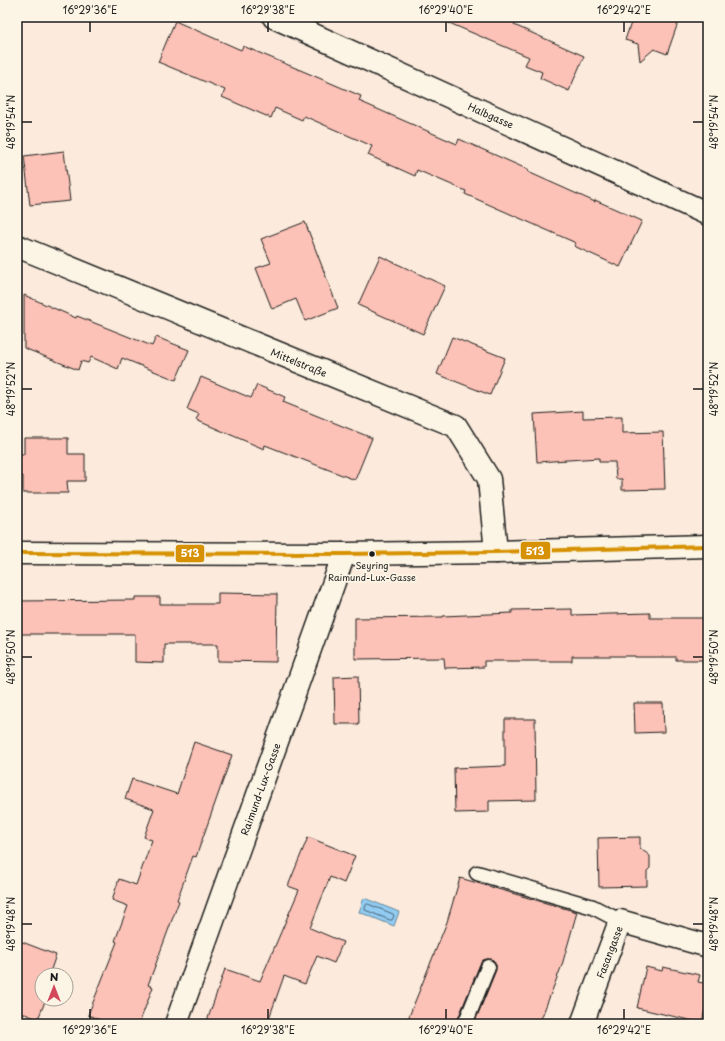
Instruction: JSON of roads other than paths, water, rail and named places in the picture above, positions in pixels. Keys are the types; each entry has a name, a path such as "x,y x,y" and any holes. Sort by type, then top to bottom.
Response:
{"street":[{"name":"Halbgasse","path":"274,17 708,214"},
{"name":"Mittelstraße","path":"17,246 456,426 489,479 496,552"},
{"path":"17,552 344,554 496,552 708,546"},
{"name":"Raimund-Lux-Gasse","path":"176,1024 344,554"},
{"name":"Fasangasse","path":"582,1024 620,921 708,946"}],"lane":[{"path":"477,874 592,907 620,921"},
{"path":"465,1024 488,967"}],"water":[{"path":"364,898 399,912 394,926 359,912"}],"place":[{"name":"Seyring Raimund-Lux-Gasse","path":"372,554"}]}
